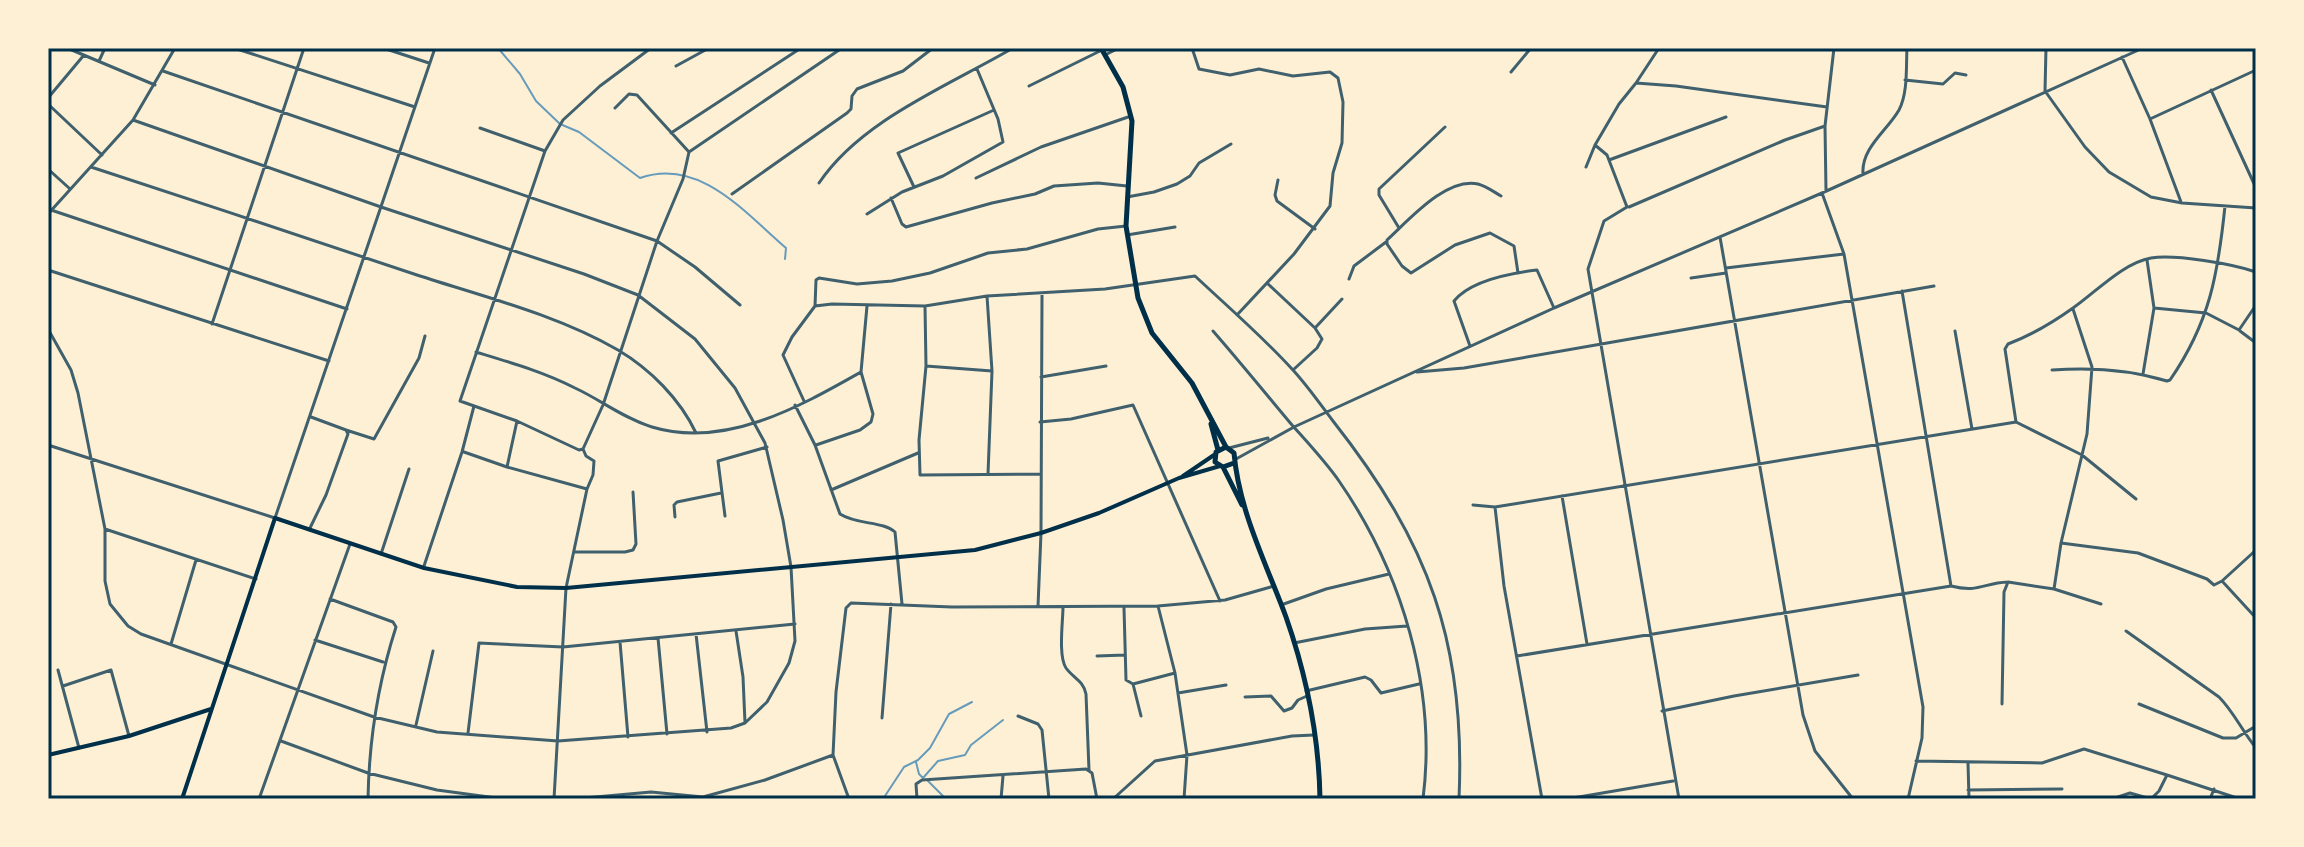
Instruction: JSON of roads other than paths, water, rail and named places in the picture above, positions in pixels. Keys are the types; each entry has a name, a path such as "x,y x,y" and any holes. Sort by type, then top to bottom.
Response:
{"main road":[{"path":"1103,51 1123,87 1131,116 1126,226 1134,284 1152,333 1192,383 1227,448 1234,453 1244,508"},
{"path":"1210,419 1221,467 1244,508 1294,643 1314,735 1320,799"},
{"path":"182,799 275,518 424,568 517,587 566,588 975,550 1041,533 1099,513 1179,478 1227,448"},
{"path":"1179,478 1234,461"},
{"path":"48,755 129,736 212,709"}],"street":[{"path":"67,48 155,85"},
{"path":"99,61 105,48"},
{"path":"175,48 133,120 50,212 347,309"},
{"path":"234,48 415,107"},
{"path":"212,324 304,48"},
{"path":"383,48 429,63"},
{"path":"48,445 275,518 435,48"},
{"path":"583,449 460,401 545,151 563,120 600,86 651,48"},
{"path":"676,66 709,48"},
{"path":"671,133 801,48"},
{"path":"554,799 566,588 587,489 593,475 594,461 586,456 583,449 622,352 638,295 683,179 689,152 842,48"},
{"path":"732,194 847,113 857,89 903,71 933,48"},
{"path":"819,183 836,159 904,108 1013,48"},
{"path":"1029,86 1103,51 1119,48"},
{"path":"1192,48 1199,69 1204,72 1230,75 1267,70 1293,76 1330,72 1338,78 1343,99 1342,143 1333,173 1330,206 1315,229 1237,315"},
{"path":"1511,72 1531,48"},
{"path":"1586,167 1619,104 1659,48"},
{"path":"1834,48 1825,126 1824,192 1844,254 1923,707 1923,730 1908,799"},
{"path":"1863,174 1862,165 1874,141 1900,108 1907,48"},
{"path":"1967,48 1973,48"},
{"path":"2046,48 2045,91 2102,166 2151,197 2182,203 2256,208"},
{"path":"1234,461 1272,437 1554,308 1824,192 2143,48"},
{"path":"84,55 48,101 102,155"},
{"path":"2122,57 2182,203"},
{"path":"867,214 891,198 943,176 1001,145 1003,137 977,69"},
{"path":"2150,119 2256,70"},
{"path":"163,71 657,241 740,305"},
{"path":"1905,80 1940,84 1955,73 1966,75"},
{"path":"1636,83 1827,107"},
{"path":"2211,90 2256,188"},
{"path":"615,108 633,93 689,152"},
{"path":"914,187 898,153 994,110"},
{"path":"976,178 1041,147 1131,116"},
{"path":"1609,160 1726,117"},
{"path":"48,329 74,381 105,529 105,581 110,604 128,626 141,634 374,717 415,727 467,734 558,741 731,728 745,723 758,713 774,693 789,663 795,641 791,567 767,447 735,388 695,339 638,295 133,120"},
{"path":"1679,799 1588,261 1599,240 1604,221 1609,216 1785,140 1825,126"},
{"path":"1399,228 1379,195 1379,189 1445,127"},
{"path":"480,128 545,151"},
{"path":"1127,198 1177,184 1190,176 1199,163 1231,144"},
{"path":"1595,145 1609,160 1627,207"},
{"path":"91,167 493,300 622,352 665,388 690,420 696,433"},
{"path":"48,169 70,189"},
{"path":"1278,180 1277,201 1315,229"},
{"path":"891,198 906,227 1035,194 1054,186 1098,183 1127,186"},
{"path":"1349,279 1354,266 1454,185 1480,185 1501,196"},
{"path":"2052,370 2092,367 2169,380 2190,351 2206,313 2219,264 2225,206"},
{"path":"804,401 783,355 786,346 815,306 816,280 819,278 857,284 892,281 930,273 988,253 1027,249 1098,229 1126,226"},
{"path":"1127,235 1175,227"},
{"path":"1386,242 1402,266 1411,273 1455,245 1490,233 1514,246 1518,273"},
{"path":"1720,237 1803,715 1815,751 1853,799"},
{"path":"1691,278 1726,270 1844,254"},
{"path":"2016,422 2005,349 2008,344 2041,330 2116,276 2147,260 2164,258 2256,272"},
{"path":"2143,374 2154,308 2147,260"},
{"path":"48,270 329,361"},
{"path":"1471,346 1455,307 1457,297 1480,285 1518,273 1539,271 1554,308"},
{"path":"815,306 925,306 987,296 1042,295 1195,276 1293,370 1385,491 1406,528 1437,600 1456,685 1461,760 1459,799"},
{"path":"1267,283 1315,328 1322,339 1321,344 1293,370"},
{"path":"1414,372 1464,368 1934,286"},
{"path":"1902,291 1951,586"},
{"path":"1038,606 1042,295"},
{"path":"987,296 992,371 988,474"},
{"path":"1315,328 1342,299"},
{"path":"815,445 860,430 871,422 873,414 861,372 867,305"},
{"path":"2239,330 2256,305"},
{"path":"925,306 926,366 918,453 920,475 1040,474"},
{"path":"2154,308 2206,313 2239,330 2256,343"},
{"path":"2054,589 2061,543 2087,434 2092,367 2073,309"},
{"path":"1213,331 1337,478 1357,509 1390,574 1407,626 1424,711 1423,799"},
{"path":"1955,331 1972,429"},
{"path":"311,417 374,439 419,358 425,336"},
{"path":"476,352 575,387 603,405 652,427 676,432 696,433 756,424 861,372"},
{"path":"926,366 992,371"},
{"path":"1041,377 1106,366"},
{"path":"795,405 815,445 840,514 850,521 892,529 902,604"},
{"path":"1040,422 1071,419 1133,405 1220,601"},
{"path":"424,568 474,406"},
{"path":"507,467 517,421"},
{"path":"1473,505 1495,507 2016,422 2082,455 2136,499"},
{"path":"309,529 348,440 346,430"},
{"path":"1227,448 1272,437"},
{"path":"725,516 718,461 767,447"},
{"path":"462,452 587,489"},
{"path":"831,490 918,453"},
{"path":"381,554 409,469"},
{"path":"574,552 633,550 636,544 633,492"},
{"path":"675,517 674,505 677,502 721,493"},
{"path":"1562,496 1587,644"},
{"path":"1495,507 1542,799"},
{"path":"105,529 256,579"},
{"path":"2061,543 2138,553 2207,579 2214,585 2256,550"},
{"path":"259,799 350,544"},
{"path":"171,644 196,559"},
{"path":"1281,605 1326,589 1390,574"},
{"path":"2222,581 2256,618"},
{"path":"1517,656 1951,586 1969,591 1994,582 2054,589 2101,604"},
{"path":"2002,704 2004,599 2008,582"},
{"path":"849,799 833,755 836,692 846,608 851,603 1158,606 1220,601 1274,586"},
{"path":"330,599 393,622 396,627 384,663 374,717 368,799"},
{"path":"882,718 891,604"},
{"path":"1063,606 1062,660 1069,672 1084,686 1089,770 1097,799"},
{"path":"1124,606 1126,680 1133,684 1175,673"},
{"path":"1158,606 1175,673 1187,755 1184,799"},
{"path":"2251,613 2256,609"},
{"path":"467,734 479,643 563,647 795,624"},
{"path":"1294,643 1365,629 1407,626"},
{"path":"736,630 743,677 745,723"},
{"path":"2126,631 2219,697 2231,709 2256,748"},
{"path":"696,634 707,732"},
{"path":"658,638 667,734"},
{"path":"315,640 384,663"},
{"path":"620,641 628,737"},
{"path":"415,727 433,651"},
{"path":"1097,656 1125,655"},
{"path":"58,670 79,748"},
{"path":"63,686 111,670 129,736"},
{"path":"1662,711 1858,675"},
{"path":"1245,697 1271,696 1284,711 1292,708 1306,693 1365,677 1381,693 1420,684"},
{"path":"1133,684 1141,716"},
{"path":"1178,693 1226,685"},
{"path":"2139,704 2223,738 2236,738 2256,726"},
{"path":"1018,716 1041,728 1049,799"},
{"path":"1113,799 1155,761 1292,736 1314,735"},
{"path":"281,741 368,773 451,792 504,799"},
{"path":"1916,761 2042,763 2084,749 2240,799"},
{"path":"573,799 651,792 703,797 765,780 833,755"},
{"path":"1968,763 1969,799"},
{"path":"917,799 917,781 1089,770"},
{"path":"2112,799 2130,793 2151,799 2167,775"},
{"path":"1001,799 1003,776"},
{"path":"1567,799 1675,780"},
{"path":"1968,790 2062,789"},
{"path":"2210,799 2214,789"},
{"path":"450,799 451,792"}],"waterway":[{"path":"498,48 520,74 536,101 560,124 579,132 640,178 662,174 682,175 720,192 786,248 785,259"},
{"path":"883,799 904,767 918,760 930,748 949,714 972,702"},
{"path":"923,778 938,761 965,755 971,745 1003,720"},
{"path":"916,762 923,778"},
{"path":"928,781 946,799"},
{"path":"985,799 994,797"}]}
